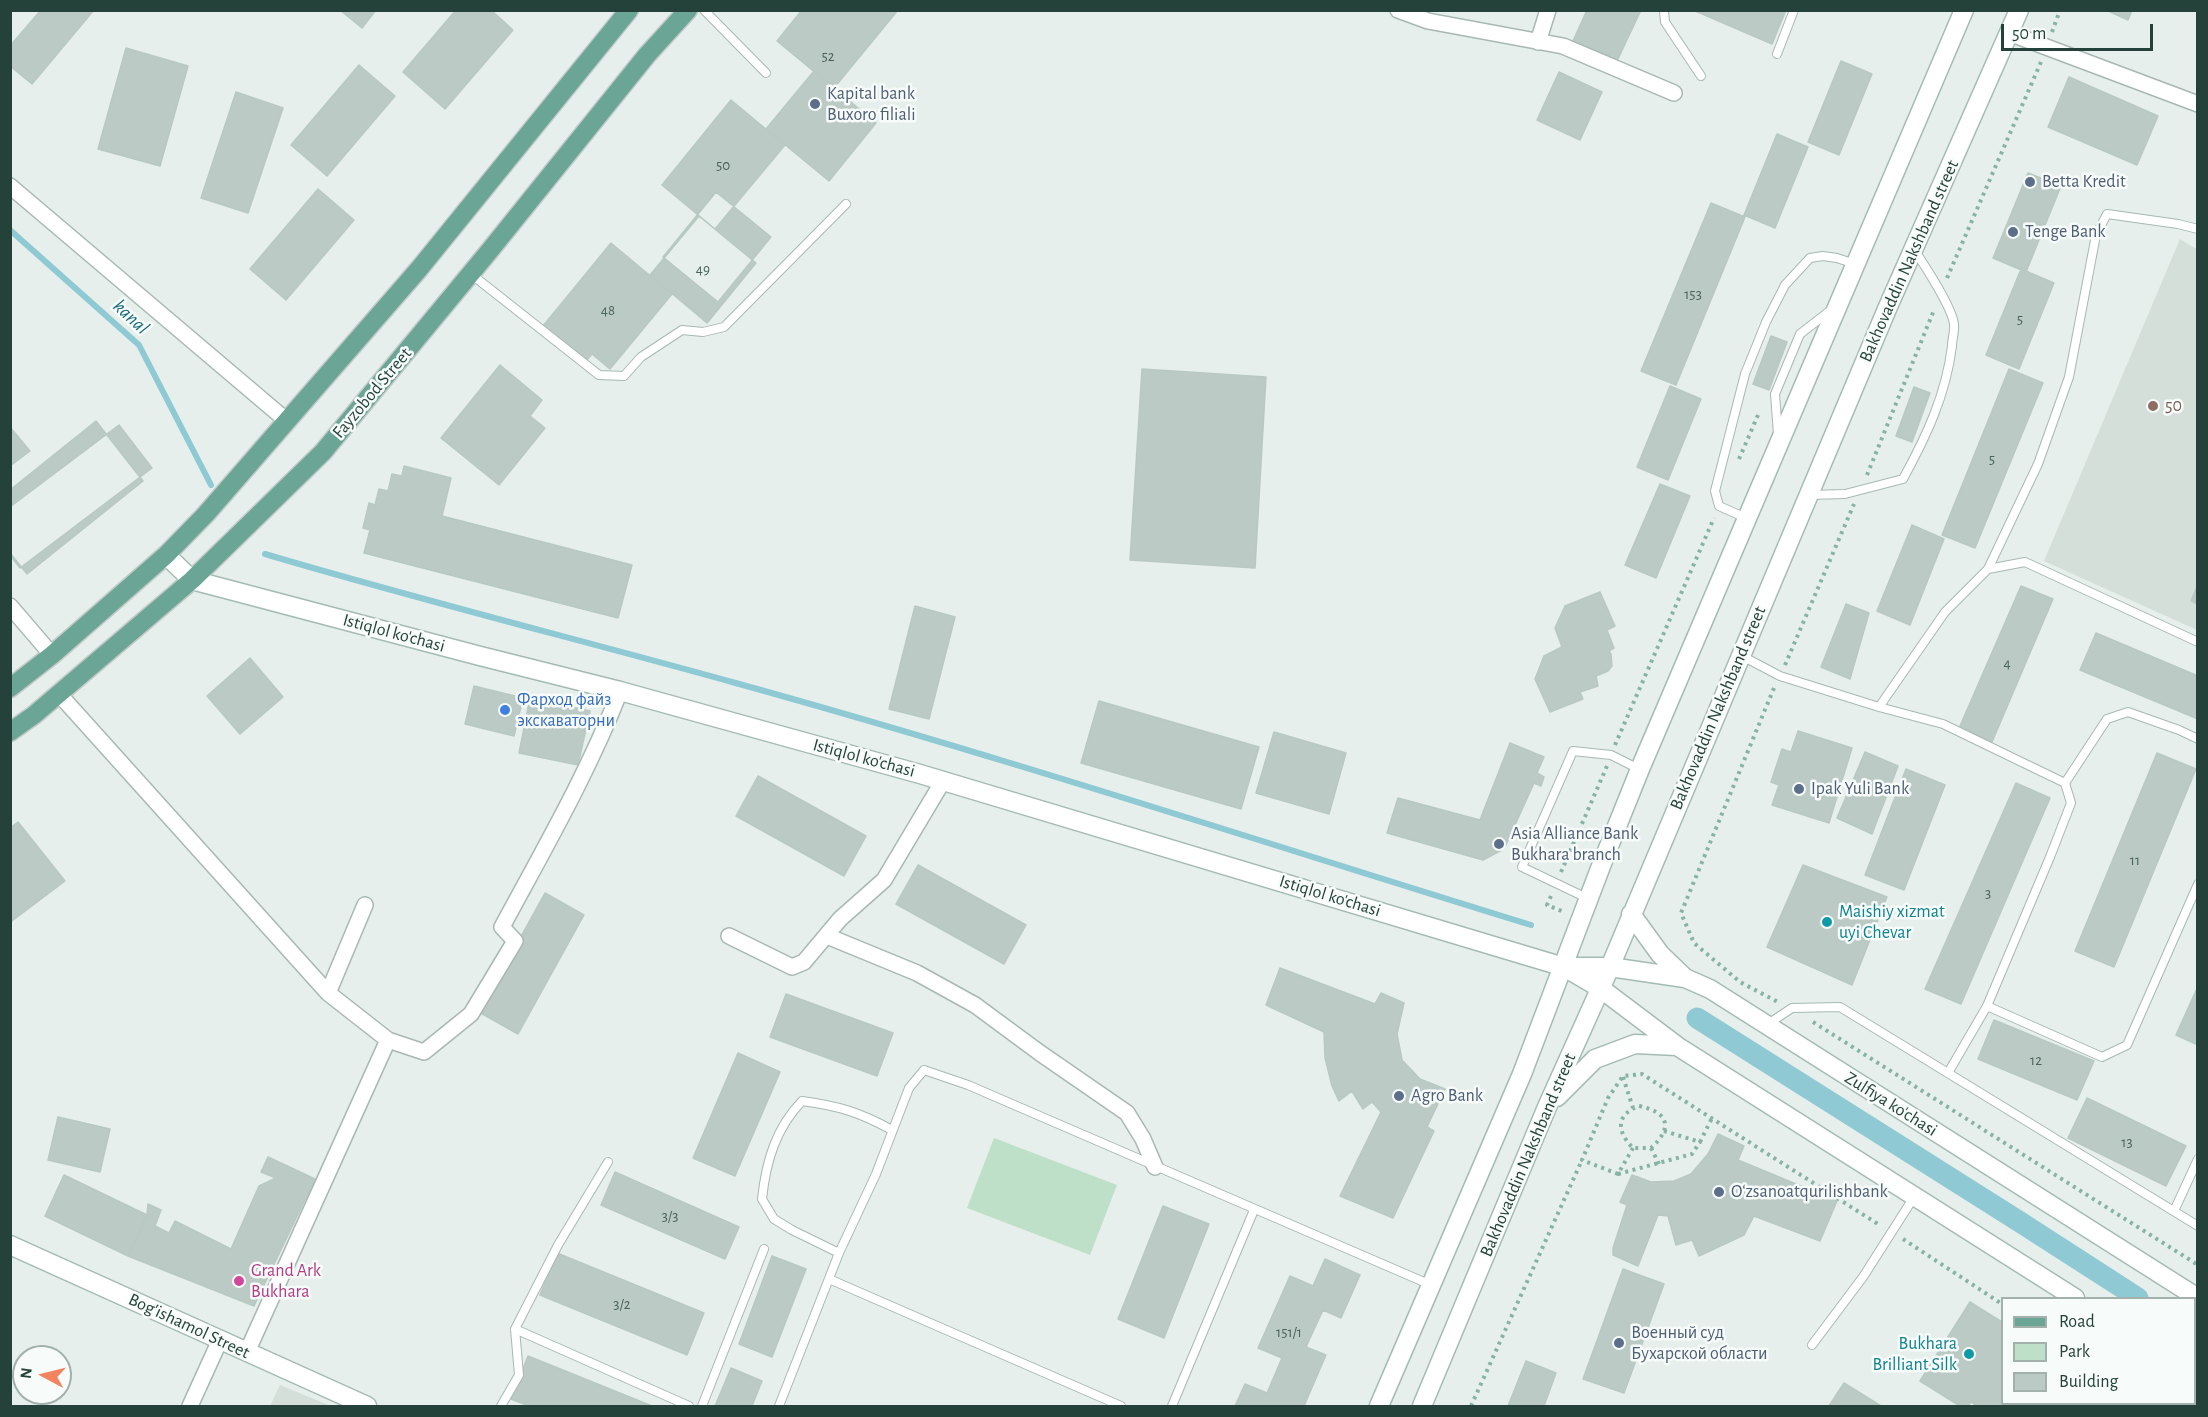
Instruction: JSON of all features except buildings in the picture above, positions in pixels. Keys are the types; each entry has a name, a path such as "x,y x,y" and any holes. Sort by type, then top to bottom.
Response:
{"main road":[{"path":"10,688 52,655 166,555 206,514 419,269 629,10"},
{"name":"Fayzobod Street","path":"10,732 59,694 192,580 322,452 471,273 647,55 688,10"},
{"name":"Bakhovaddin Nakshband street","path":"1379,1407 1522,1074 1640,769 1964,10"},
{"name":"Bakhovaddin Nakshband street","path":"1422,1407 1740,655 2019,10"},
{"name":"Istiqlol ko'chasi","path":"166,555 192,580 620,691 943,781 1564,967"},
{"path":"1631,914 1660,954 1685,978"},
{"path":"1564,967 1600,988 1677,1046 2072,1297"},
{"name":"Zulfiya ko'chasi","path":"1564,967 1610,967 1685,978 1710,989 2198,1298"},
{"path":"1547,1107 1594,1059 1635,1044 1677,1046"},
{"name":"Bog'ishamol Street","path":"10,1245 367,1407"}],"street":[{"path":"1398,10 1428,21 1563,46 1674,93"},
{"path":"1538,42 1548,10"},
{"path":"2009,33 2198,104"},
{"path":"10,186 287,421"},
{"path":"10,606 52,655"},
{"path":"59,694 328,993 388,1040 424,1052 471,1014 514,941 502,927 569,803 603,734 620,691"},
{"path":"729,936 792,968 804,962 840,920 884,880 943,781"},
{"path":"328,993 365,905"},
{"path":"827,936 917,973 975,1005 1127,1113 1143,1139 1155,1167"},
{"path":"247,1352 388,1040"},
{"path":"190,1407 219,1340"}],"lane":[{"path":"704,10 766,73"},
{"path":"1664,10 1665,22 1701,76"},
{"path":"1777,54 1794,10"},
{"path":"471,273 598,375 624,376 641,357 682,330 703,332 724,327 846,204"},
{"path":"1879,707 1945,612 1988,569 2038,464 2069,377 2096,235 2108,214 2198,229"},
{"path":"1809,495 1845,494 1903,479 1941,399 1947,376 1954,323 1934,280 1914,249"},
{"path":"1747,518 1719,506 1714,491 1745,374 1766,322 1785,285 1810,258 1823,256 1855,264"},
{"path":"1988,569 2025,562 2198,642"},
{"path":"1740,655 1780,676 1943,724 2065,783 2071,803 1987,1006 1948,1073"},
{"path":"2065,783 2107,718 2128,712 2198,739"},
{"path":"1589,899 1522,867 1573,751 1611,755 1640,769"},
{"path":"1987,1006 2102,1057 2127,1045 2198,884"},
{"path":"1767,1025 1792,1008 1840,1007 2198,1226"},
{"path":"779,1407 839,1253 876,1174 909,1088 924,1070 968,1085 1431,1286"},
{"path":"839,1253 792,1230 774,1218 762,1199 770,1153 787,1116 802,1101 837,1106 864,1114 892,1130"},
{"path":"2174,1211 2198,1159"},
{"path":"501,1407 519,1375 515,1329 558,1245 608,1162"},
{"path":"1812,1345 1863,1277 1915,1196"},
{"path":"1172,1407 1254,1210"},
{"path":"702,1407 764,1249"},
{"path":"829,1279 1121,1407"},
{"path":"515,1329 689,1407"}],"path":[{"path":"1736,466 1758,415"},
{"path":"1568,914 1547,905 1719,506"},
{"path":"1472,1407 1608,1098 1623,1077 1642,1074 2001,1303"},
{"path":"1623,1077 1633,1108"},
{"path":"1639,1106 1652,1108 1660,1113 1666,1123 1664,1131 1658,1142 1651,1148 1633,1148 1623,1139 1621,1127 1623,1117 1639,1106"},
{"path":"1582,1160 1618,1174 1692,1154 1712,1118"},
{"path":"1664,1131 1700,1142"},
{"path":"1618,1174 1633,1148"},
{"path":"1651,1148 1659,1164"}],"shaded area":[{"name":"50","path":"2180,239 2198,250 2197,630 2044,561"},
{"path":"280,1385 331,1406 270,1406"}],"green space":[{"path":"994,1138 1117,1185 1090,1255 967,1208"}],"waterway":[{"name":"kanal","path":"10,230 139,345 211,485"},
{"path":"265,554 832,710 1531,925"},
{"path":"1697,1018 2136,1297"}],"place":[{"name":"Kapital bank Buxoro filiali","path":"815,104"},
{"name":"Betta Kredit","path":"2030,182"},
{"name":"Tenge Bank","path":"2013,232"},
{"name":"50","path":"2153,406"},
{"name":"Фарход файз экскаваторни","path":"505,710"},
{"name":"Ipak Yuli Bank","path":"1799,789"},
{"name":"Asia Alliance Bank Bukhara branch","path":"1499,844"},
{"name":"Maishiy xizmat uyi Chevar","path":"1827,922"},
{"name":"Agro Bank","path":"1399,1096"},
{"name":"Oʻzsanoatqurilishbank","path":"1719,1192"},
{"name":"Grand Ark Bukhara","path":"239,1281"},
{"name":"Военный суд Бухарской области","path":"1619,1343"},
{"name":"Bukhara Brilliant Silk","path":"1969,1354"}]}
